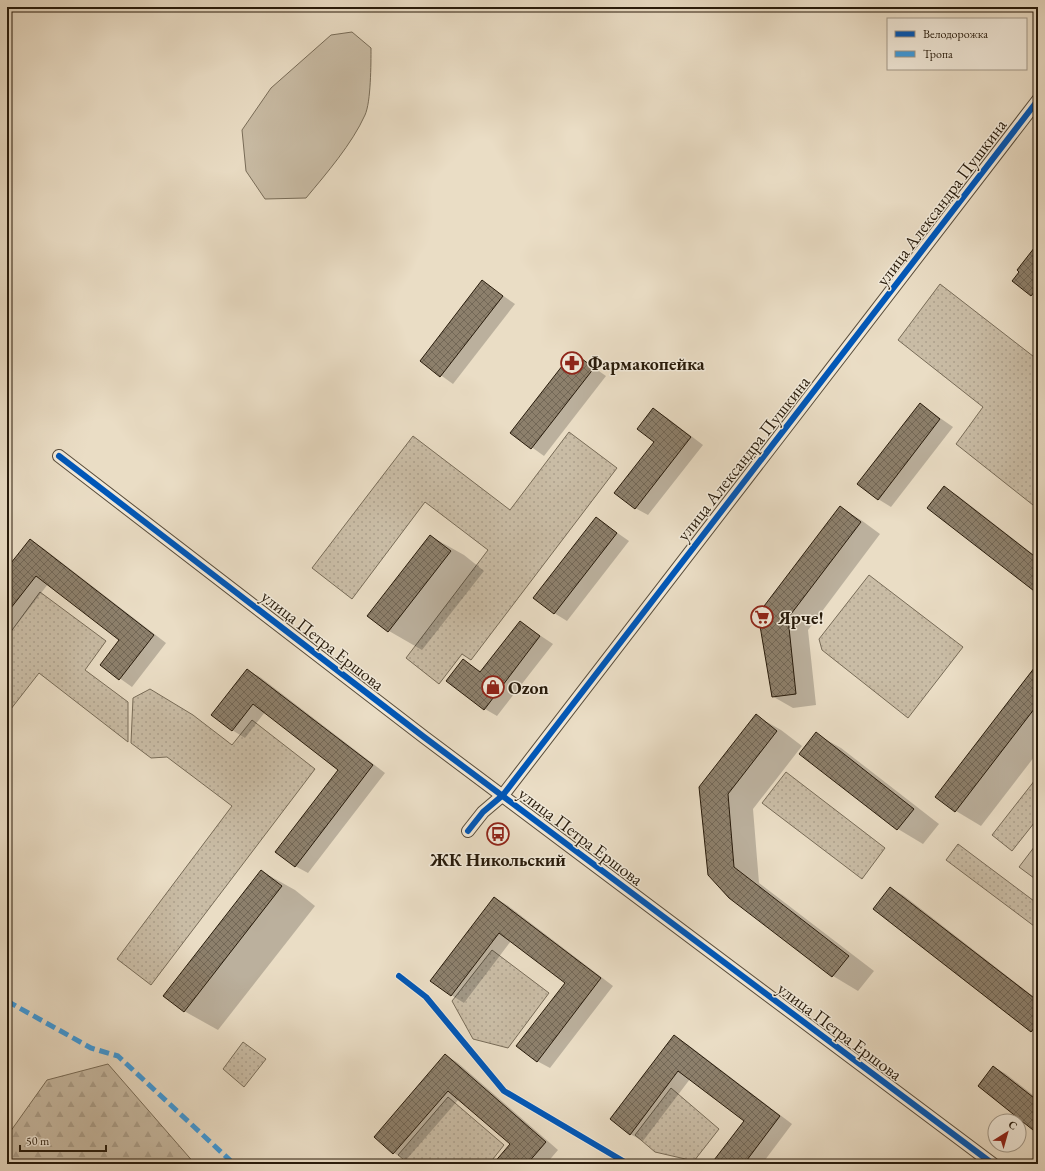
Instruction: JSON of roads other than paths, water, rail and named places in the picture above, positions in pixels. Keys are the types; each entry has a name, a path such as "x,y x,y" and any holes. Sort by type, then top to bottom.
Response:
{"street":[{"name":"улица Александра Пушкина","path":"468,831 483,812 503,795 1038,100"},
{"name":"улица Петра Ершова","path":"59,456 418,732 702,947 993,1164"}],"place":[{"name":"Фармакопейка","path":"572,363"},
{"name":"Ярче!","path":"762,617"},
{"name":"Ozon","path":"493,687"},
{"name":"ЖК Никольский","path":"498,834"}]}
